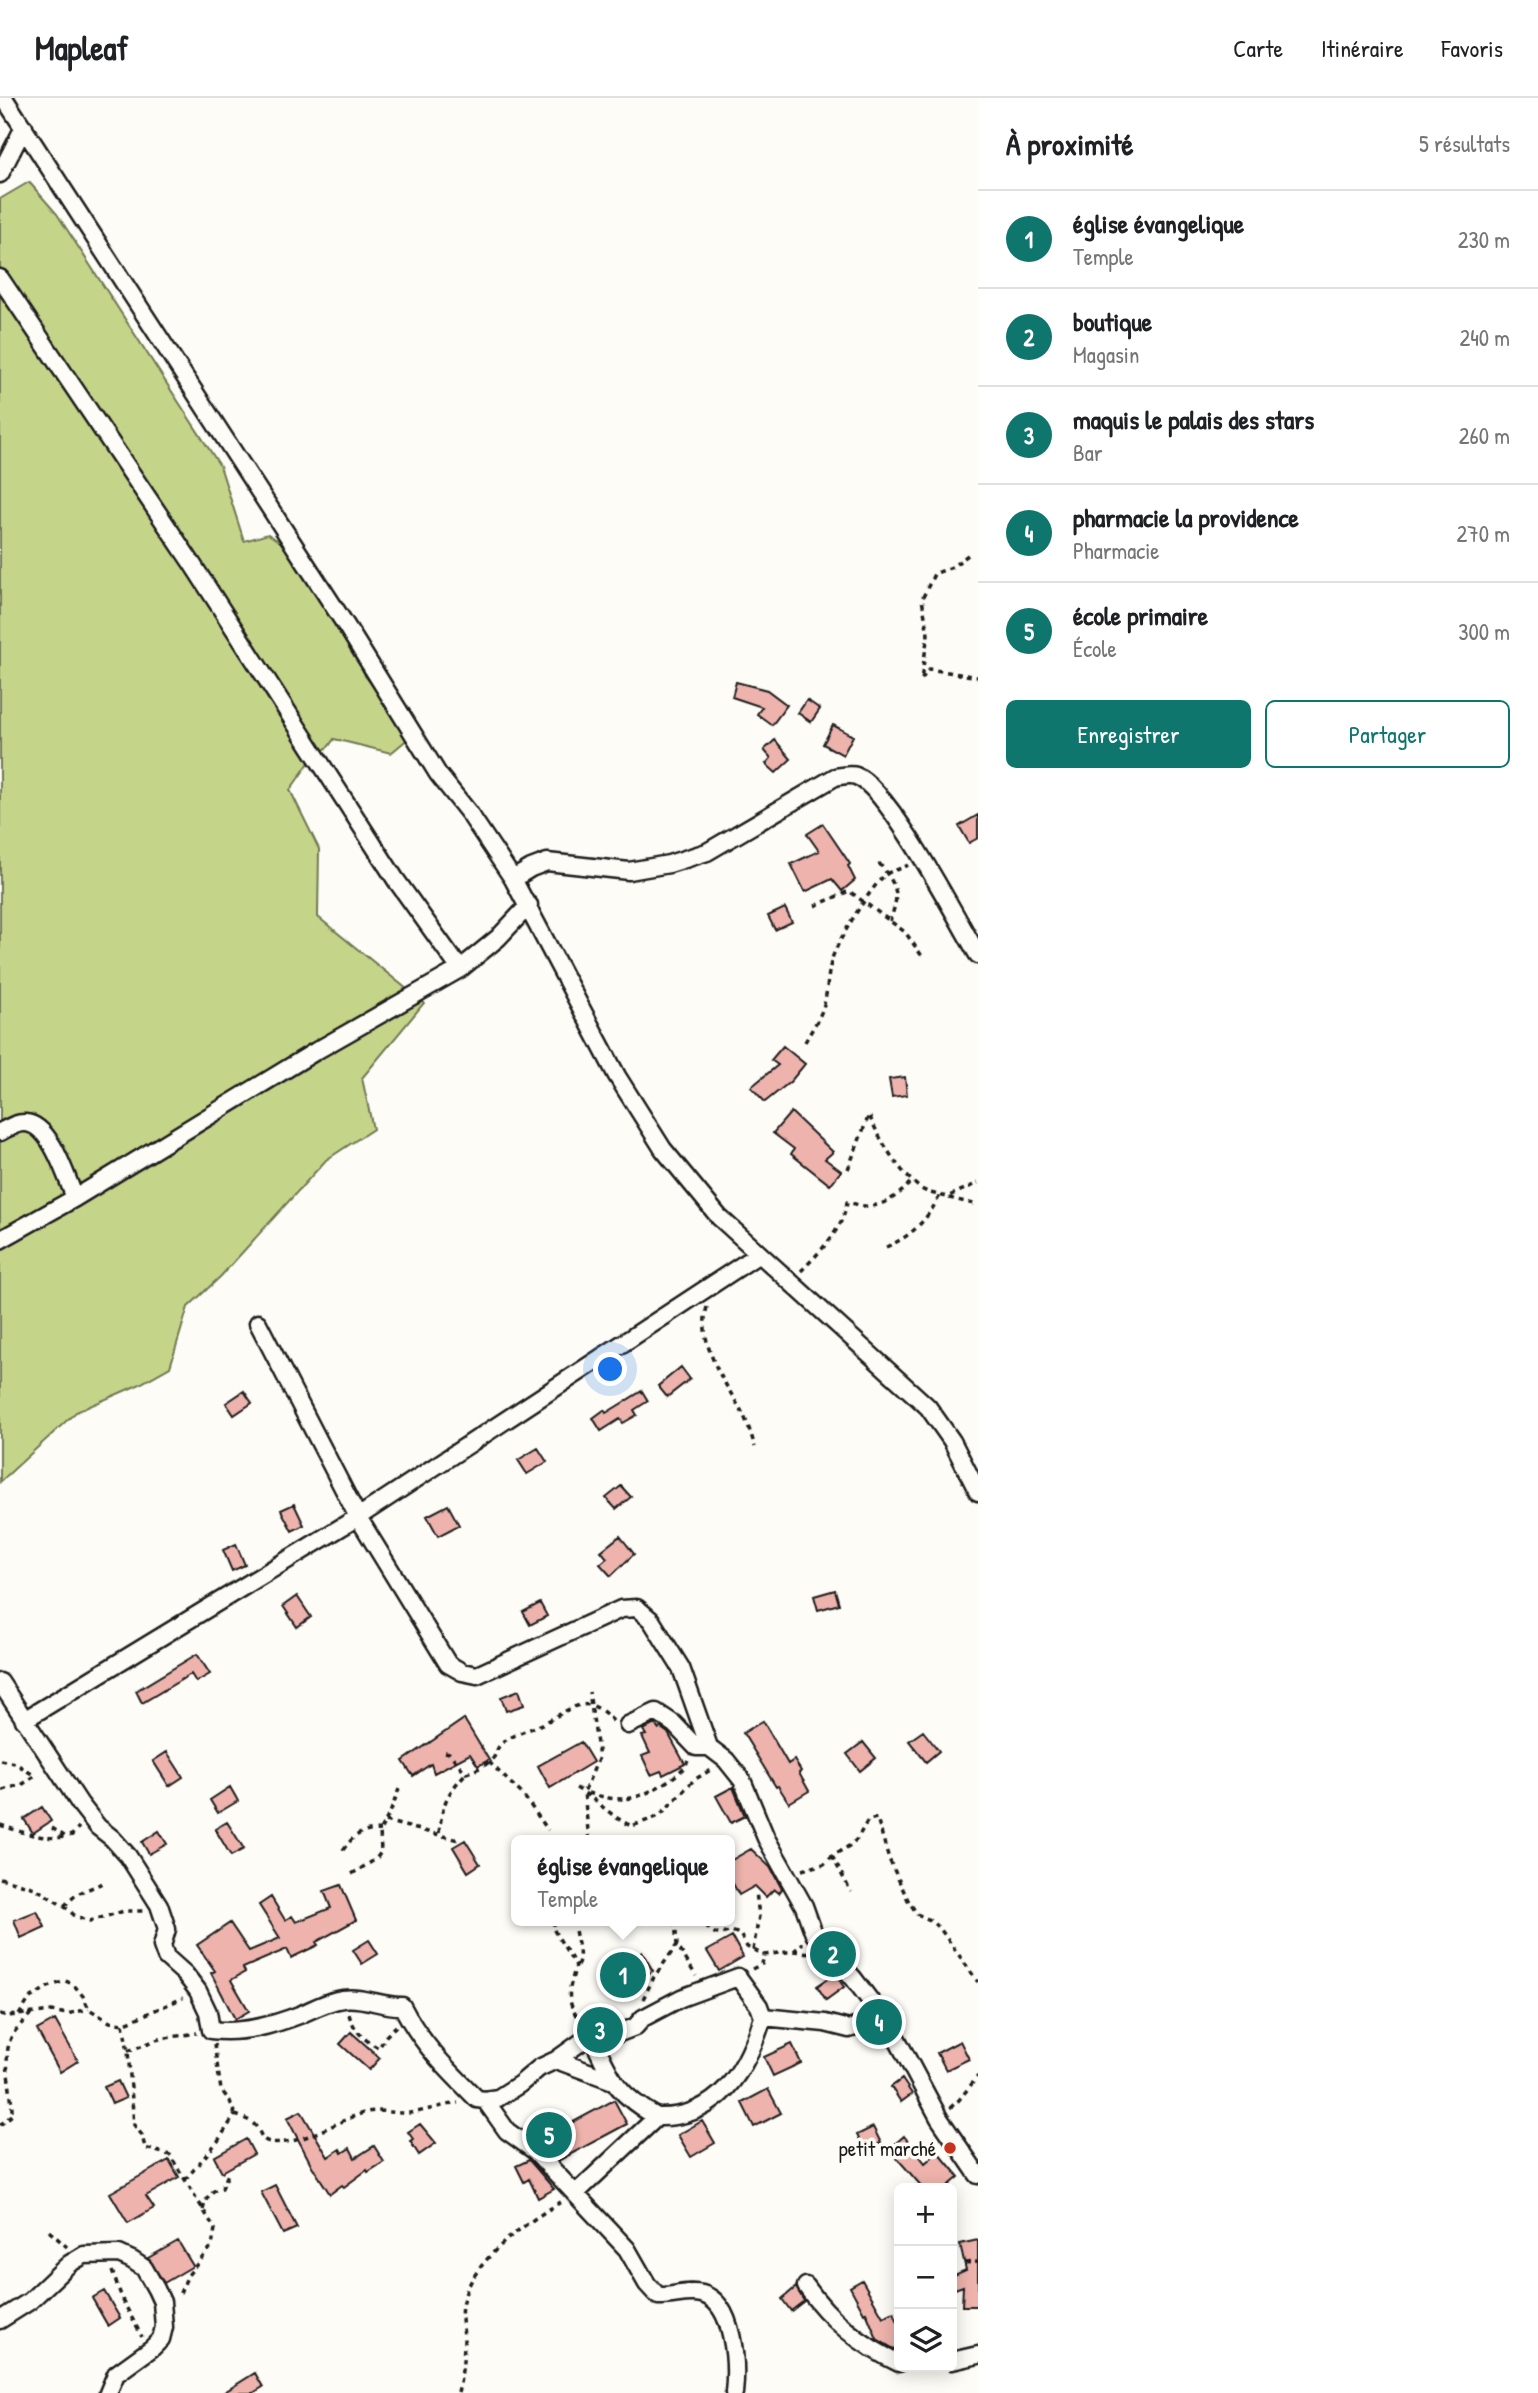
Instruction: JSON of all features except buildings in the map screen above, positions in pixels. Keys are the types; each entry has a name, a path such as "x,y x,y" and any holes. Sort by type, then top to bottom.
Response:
{"street":[{"path":"4,98 346,627 430,763 469,813 513,879 617,1076 663,1149 719,1217 928,1408 952,1441 978,1492"},
{"path":"0,174 24,127"},
{"path":"0,278 191,562 397,880 460,969"},
{"path":"513,879 531,867 547,862 629,871 669,864 707,852 835,777 855,775 873,787 920,855 978,955"},
{"path":"0,1240 75,1198 316,1051 460,969 498,938 529,905"},
{"path":"0,1132 17,1123 37,1126 47,1136 75,1198"},
{"path":"24,1720 358,1517 759,1254"},
{"path":"257,1323 358,1517 447,1664 462,1672 477,1675 621,1609 637,1608 651,1620 681,1668 703,1747"},
{"path":"0,1682 93,1821 128,1856 159,1906 167,1929 162,1946 166,1957 185,1974 198,1991 208,2012 211,2030 245,2031 262,2027 346,1998 393,2007 402,2006 433,2056 481,2100 507,2130 535,2151 576,2193 627,2249 647,2284 658,2296 672,2297 690,2292 705,2295 721,2307 733,2351 734,2393"},
{"path":"628,1725 656,1712 703,1747 726,1760 743,1780 766,1838 817,1932 899,2041 939,2118 978,2175"},
{"path":"481,2100 498,2098 538,2068 556,2060 591,2035 614,2035 635,2027 643,2018 681,1998 737,1977 759,2006 763,2017 750,2054 715,2100 674,2118 657,2117 627,2098 613,2081 591,2035"},
{"path":"763,2017 825,2023 849,2029 864,2024 878,2012"},
{"path":"556,2060 613,2081"},
{"path":"576,2193 657,2117"},
{"path":"0,2320 30,2301 69,2264 84,2255 119,2254 144,2268 156,2289 163,2310 164,2328 161,2339 116,2374 108,2393"},
{"path":"806,2286 821,2307 855,2337 894,2361"},
{"path":"957,2360 978,2355"}],"path":[{"path":"968,555 951,567 934,574 922,598 928,634 921,680 929,669 978,677"},
{"path":"806,1042 822,1010 832,958 838,943 874,885 887,873 900,870 920,855"},
{"path":"879,863 897,891 897,902 890,922"},
{"path":"816,906 849,891 905,932 922,956"},
{"path":"848,1169 869,1115 879,1138 922,1190 978,1205"},
{"path":"789,1282 819,1253 846,1212 847,1202 869,1206 885,1202 908,1186 912,1180"},
{"path":"947,1197 978,1184"},
{"path":"886,1247 901,1241 915,1229 930,1214 940,1195"},
{"path":"718,1281 704,1317 704,1331 712,1358 741,1411 755,1447"},
{"path":"588,1835 584,1792 599,1757 589,1692"},
{"path":"439,1834 440,1811 447,1796 466,1773 480,1769 489,1762 500,1745 509,1739 574,1705 590,1705 605,1710 612,1720 621,1726 628,1725"},
{"path":"584,1792 624,1800 645,1795 677,1775 703,1747"},
{"path":"445,1752 449,1753 466,1773"},
{"path":"0,1760 15,1763 35,1776 23,1784 0,1791"},
{"path":"576,1788 618,1821 632,1826 659,1816 694,1780 726,1760"},
{"path":"489,1762 523,1795 548,1830"},
{"path":"352,1874 376,1859 381,1852 380,1830 399,1789"},
{"path":"786,1872 816,1868 824,1864 858,1839 868,1820 877,1818 889,1860 908,1900 917,1914 930,1920 941,1930 978,1982"},
{"path":"0,1825 32,1837 52,1839 72,1835 80,1826 93,1821"},
{"path":"385,1821 458,1840"},
{"path":"52,1828 66,1837"},
{"path":"343,1850 362,1831 380,1830"},
{"path":"832,1856 851,1892"},
{"path":"0,1878 34,1888 75,1916 90,1921 124,1911 149,1910 159,1906"},
{"path":"64,1906 77,1894 105,1882"},
{"path":"753,1950 759,1916 756,1892"},
{"path":"552,1926 576,1966"},
{"path":"575,1926 580,1960 572,1980 570,2008 591,2035"},
{"path":"675,1926 677,1945 704,1988 700,1990"},
{"path":"707,1926 713,1934 720,1936 731,1931 740,1934 747,1947 764,1955 794,1951 817,1932"},
{"path":"643,2018 640,2006 649,1986 677,1945"},
{"path":"737,1977 762,1964 764,1955"},
{"path":"19,2015 30,1998 65,1981 74,1984 89,2008 110,2022 122,2024 198,1991"},
{"path":"346,1998 351,2024 367,2042 379,2048 402,2019 402,2006"},
{"path":"0,2014 8,2016 52,2011 67,2014 89,2008"},
{"path":"0,2125 12,2115 13,2096 6,2053 12,2035 31,2013"},
{"path":"122,2024 128,2051 134,2125 142,2135 145,2148 170,2155 215,2229 212,2246 188,2275 177,2300 163,2310"},
{"path":"128,2051 159,2039 211,2030 221,2090 230,2101 234,2115 218,2141 185,2180"},
{"path":"939,2118 959,2100 978,2076"},
{"path":"234,2115 246,2119 257,2127 260,2136 266,2141 275,2143 326,2131 340,2120 372,2111 410,2113 481,2100"},
{"path":"203,2211 206,2199 214,2190 222,2188 228,2174"},
{"path":"458,2393 464,2340 462,2307 471,2277 517,2232 576,2193"},
{"path":"49,2231 73,2252 84,2255"},
{"path":"109,2255 114,2281 122,2301 143,2339 152,2348"},
{"path":"965,2263 978,2262"}],"green space":[{"path":"29,182 57,214 220,466 244,541 268,534 294,551 351,639 365,676 393,710 410,737 391,753 334,739 311,760 290,790 319,849 318,917 424,1003 362,1078 373,1129 326,1160 221,1276 188,1307 170,1367 138,1385 76,1412 0,1482 0,199"}],"place":[{"name":"boutique","path":"833,1954"},
{"name":"église évangelique","path":"623,1975"},
{"name":"pharmacie la providence","path":"879,2022"},
{"name":"maquis le palais des stars","path":"600,2030"},
{"name":"école primaire","path":"549,2135"},
{"name":"petit marché","path":"950,2148"}]}
